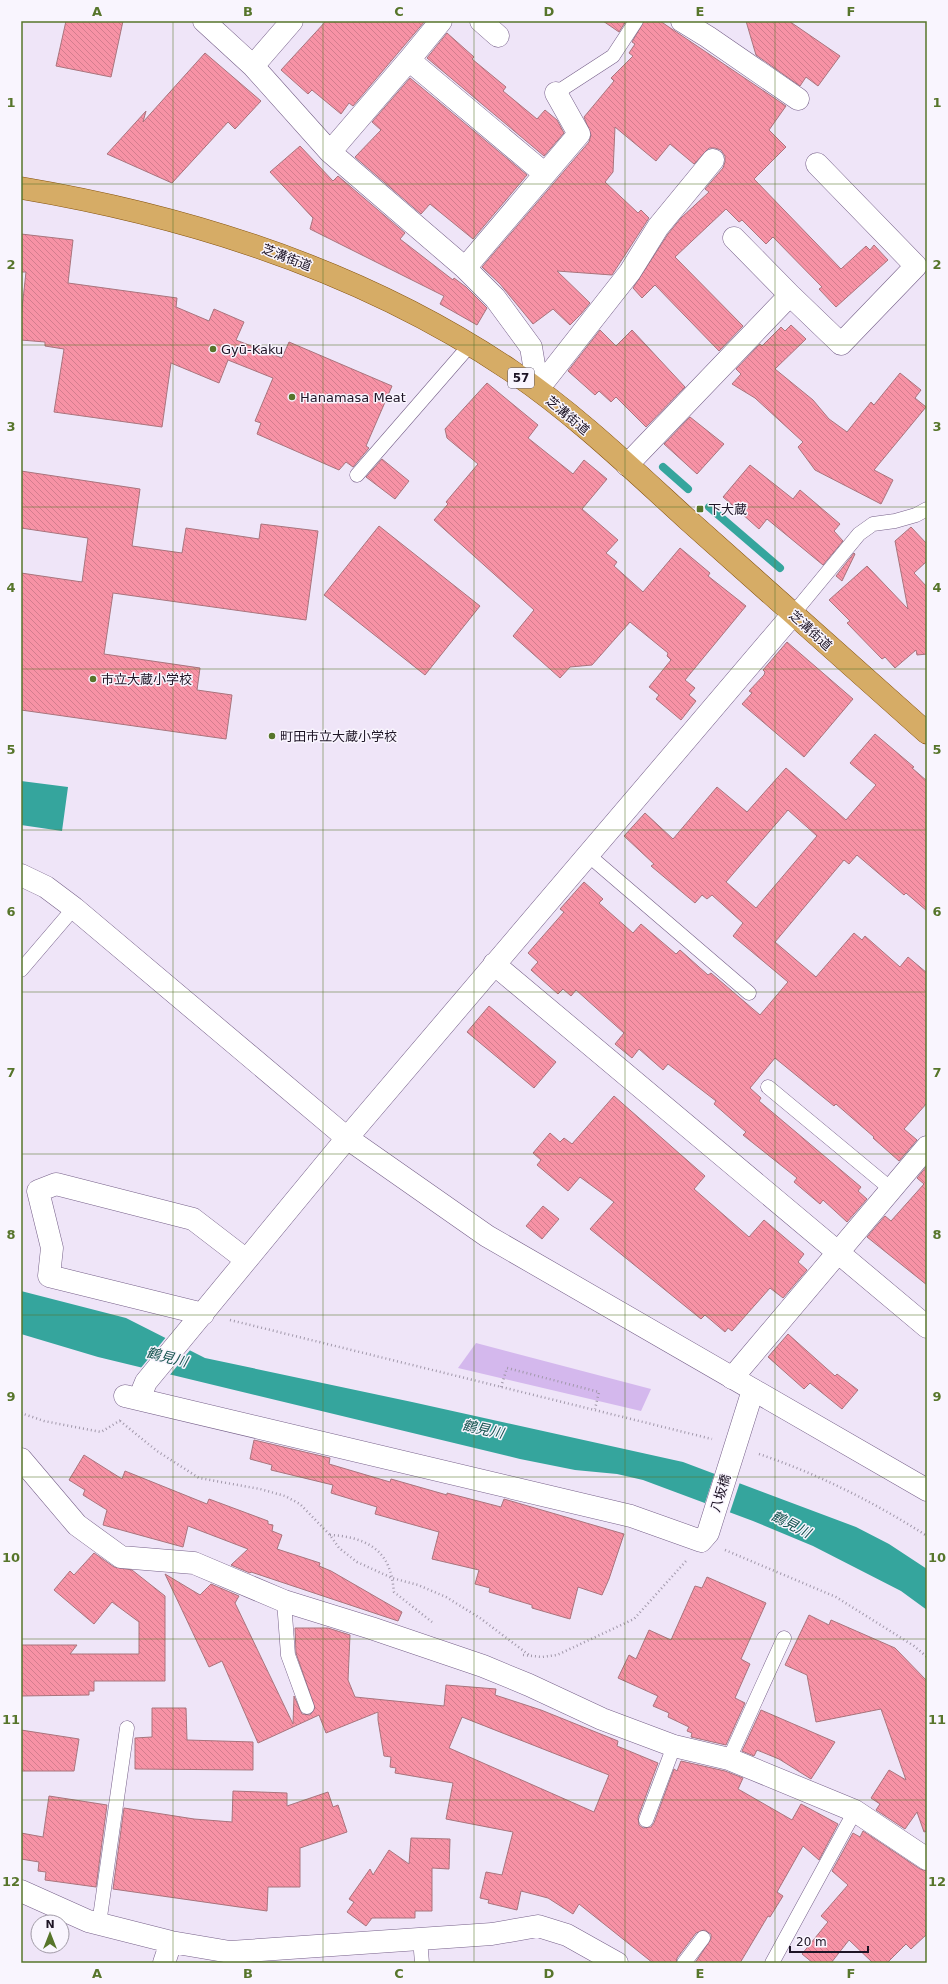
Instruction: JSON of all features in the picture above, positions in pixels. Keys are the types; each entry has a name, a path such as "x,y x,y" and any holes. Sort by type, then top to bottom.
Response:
{"main road":[{"name":"芝溝街道","path":"21,188 70,196 129,209 203,228 254,244 363,288 419,315 470,345 509,369 538,390 627,465 927,733"}],"street":[{"path":"204,21 253,66 330,152 465,268 495,298 531,347 538,390"},
{"path":"253,66 292,21"},
{"path":"330,152 441,21"},
{"path":"480,21 498,36"},
{"path":"682,21 712,29 798,99"},
{"path":"409,60 545,174"},
{"path":"465,268 580,134 556,93"},
{"path":"538,390 630,272 658,227 713,160"},
{"path":"734,238 841,344 922,272 817,164"},
{"path":"627,465 790,295"},
{"path":"705,1537 631,1516 135,1395 207,1317 245,1259 587,854 793,614"},
{"path":"21,875 46,887 74,908 347,1138 487,1236 732,1378 877,1459 927,1490"},
{"path":"494,964 839,1251 927,1327"},
{"path":"732,1378 927,1147"},
{"path":"207,1317 50,1276 52,1248 38,1192 56,1184 193,1219 245,1259"},
{"name":"八坂橋","path":"705,1537 753,1390"},
{"path":"21,1459 77,1525 121,1557 194,1563 284,1601 371,1628 483,1666 529,1685 602,1719 674,1746 729,1759 855,1811 927,1859"},
{"path":"21,1891 88,1921 171,1942 230,1952 280,1956 420,1939 492,1934 538,1926 568,1935 617,1963"},
{"path":"164,1963 171,1942"}],"lane":[{"path":"556,93 613,56 636,21"},
{"path":"358,475 470,345"},
{"path":"793,614 859,534 873,524 894,522 916,515 927,509"},
{"path":"587,854 749,993"},
{"path":"21,970 74,908"},
{"path":"768,1088 891,1189"},
{"path":"284,1601 288,1655 307,1707"},
{"path":"729,1759 784,1638"},
{"path":"99,1924 127,1728"},
{"path":"646,1820 674,1746"},
{"path":"772,1963 855,1811"},
{"path":"684,1963 703,1938"},
{"path":"420,1939 422,1963"}],"path":[{"path":"207,1317 595,1409 716,1440"},
{"path":"501,1387 507,1368 599,1392 595,1409"},
{"path":"21,1413 44,1421 101,1432 120,1421 157,1451 199,1478 260,1489 284,1496 300,1504 330,1535 339,1548 357,1562 392,1578 418,1585 446,1597 480,1618 530,1655"},
{"path":"758,1454 821,1478 867,1500 927,1536"},
{"path":"330,1535 356,1538 370,1545 382,1556 389,1566 394,1592 436,1624"},
{"path":"515,1654 557,1655 634,1619 698,1550 705,1537 836,1597 914,1646 927,1657"}],"shaded area":[{"path":"476,1343 651,1389 641,1411 458,1368"}],"water":[{"path":"21,781 68,787 62,831 21,825"},
{"name":"鶴見川","path":"21,1291 126,1318 205,1358 683,1462 856,1527 889,1544 927,1569 927,1610 901,1591 813,1546 753,1521 643,1480 617,1474 575,1470 520,1459 98,1357 21,1334"}],"pier":[{"path":"167,1336 191,1349 169,1376 140,1369"},
{"path":"715,1472 740,1482 729,1515 704,1506"}],"building":[{"path":"66,21 123,21 111,77 56,66"},
{"path":"326,21 425,21 353,106 349,103 341,114 312,90 308,94 281,70"},
{"path":"603,21 626,21 619,32"},
{"path":"644,21 660,21 786,106 769,130 786,147 754,179 841,269 866,246 870,250 874,245 888,260 836,307 819,289 822,287 773,237 766,244 742,220 739,222 726,209 675,257 743,326 719,351 655,285 642,298 633,288 668,234 681,218 709,192 705,189 723,168 725,156 721,150 709,148 694,164 670,144 656,161 615,127 613,172 605,182 638,213 641,210 649,218 612,275 557,271 590,303 581,314 570,325 553,309 533,324 500,284 482,267 589,142 591,135 584,117 614,81 611,78 633,56 629,53 635,44 632,42"},
{"path":"746,21 789,21 840,56 818,86 806,77 800,86 756,55"},
{"path":"447,33 474,57 472,59 506,87 503,91 537,119 545,110 557,120 564,133 544,156 427,58"},
{"path":"205,53 261,101 235,129 228,122 172,183 107,154 146,111 143,122"},
{"path":"410,78 527,175 473,239 430,204 421,214 355,157 381,130 372,122"},
{"path":"300,146 333,181 338,176 405,233 400,239 453,280 454,278 466,287 487,308 477,325 440,304 444,296 310,229 313,218 270,172"},
{"path":"21,234 73,240 68,283 177,298 176,307 209,321 214,309 244,322 236,340 282,358 289,342 392,386 366,446 369,448 353,467 346,462 339,470 257,434 261,423 255,421 273,378 228,360 219,383 171,363 162,427 54,412 64,349 45,346 45,342 21,340 21,318 26,272 21,272"},
{"path":"791,325 806,339 775,369 813,400 829,419 847,432 871,402 874,405 900,373 921,390 915,398 926,407 874,470 893,480 881,504 815,470 798,447 803,442 755,398 732,384 741,374 736,369 760,344 762,346 781,327 785,331"},
{"path":"600,330 616,346 632,330 685,387 646,427 616,397 611,402 599,391 595,395 568,371"},
{"path":"487,383 538,425 528,438 573,474 584,460 607,479 582,509 618,540 606,553 617,562 614,566 643,592 680,548 710,573 708,576 746,606 685,680 695,688 689,695 696,701 681,720 656,699 659,695 649,687 671,660 667,656 668,653 630,622 592,665 570,667 560,678 513,636 534,610 434,520 448,504 446,502 478,464 447,438 445,429"},
{"path":"690,417 724,444 697,474 664,444"},
{"path":"382,459 409,481 395,499 366,477"},
{"path":"750,465 793,499 800,490 840,524 834,531 843,541 823,565 767,519 759,529 723,497"},
{"path":"21,471 140,489 132,546 182,553 186,528 259,539 261,524 318,531 306,620 113,593 104,654 200,668 197,690 232,695 226,739 21,710 21,573 82,582 88,538 21,528"},
{"path":"379,526 480,606 425,675 324,595"},
{"path":"911,527 927,544 927,561 914,573 927,587 927,654 917,655 916,650 895,668 885,657 882,659 847,623 850,621 829,600 867,566 908,609 895,541"},
{"path":"854,553 855,554 842,581 836,576"},
{"path":"787,642 853,699 804,757 742,704 752,693 749,691 764,675 765,672 763,670"},
{"path":"875,734 914,767 912,768 927,781 927,911 906,893 904,895 857,855 849,864 844,860 775,942 816,977 854,933 862,940 865,936 900,967 908,957 927,973 927,1103 904,1129 917,1140 899,1161 836,1104 834,1106 775,1058 750,1088 761,1098 759,1101 861,1187 858,1191 867,1199 847,1222 823,1200 820,1204 794,1182 797,1178 743,1135 746,1132 714,1104 716,1101 668,1064 663,1070 639,1049 632,1058 615,1044 624,1033 576,990 571,996 563,989 558,994 531,970 538,962 528,953 564,912 560,909 584,882 603,899 599,903 633,933 641,924 676,954 680,950 708,975 711,973 760,1015 788,982 733,936 743,923 712,895 707,899 702,895 695,903 651,866 654,864 624,836 645,813 673,839 717,787 747,812 786,768 846,820 876,785 850,763","holes":["788,810 817,836 756,908 726,882"]},
{"path":"489,1006 556,1062 534,1088 467,1032"},
{"path":"614,1096 705,1176 694,1189 749,1237 764,1220 804,1254 798,1262 807,1270 783,1298 770,1288 732,1331 728,1328 725,1332 705,1315 701,1319 590,1229 614,1202 580,1177 568,1191 537,1165 541,1160 533,1153 550,1133 560,1142 564,1138 572,1144"},
{"path":"927,1166 927,1285 867,1237 885,1216 891,1221 924,1184 917,1178"},
{"path":"543,1206 559,1219 542,1239 526,1226"},
{"path":"788,1334 835,1376 837,1374 858,1390 842,1409 810,1383 804,1389 768,1357"},
{"path":"254,1440 330,1458 329,1464 390,1482 391,1479 447,1495 447,1493 501,1507 504,1499 624,1534 602,1595 578,1587 570,1619 532,1608 532,1605 489,1592 490,1588 475,1584 479,1570 432,1559 439,1532 375,1514 377,1507 331,1493 333,1485 271,1470 272,1465 250,1459"},
{"path":"84,1455 122,1479 125,1471 207,1504 209,1499 268,1521 268,1524 273,1525 272,1531 282,1535 277,1549 320,1563 319,1566 331,1571 402,1612 398,1621 251,1572 250,1573 231,1565 248,1549 188,1526 183,1547 103,1525 107,1510 83,1495 85,1490 69,1480"},
{"path":"94,1553 114,1567 132,1570 165,1596 165,1681 94,1681 94,1691 89,1691 89,1695 21,1696 21,1645 77,1645 70,1654 139,1654 139,1622 112,1602 94,1624 54,1590 70,1571 74,1575"},
{"path":"165,1574 200,1595 211,1584 239,1596 235,1603 293,1724 294,1696 302,1714 310,1715 315,1708 296,1653 295,1628 328,1628 350,1635 348,1680 355,1697 444,1706 446,1685 496,1689 495,1695 541,1710 618,1741 617,1746 658,1763 638,1817 639,1825 643,1828 651,1827 654,1823 674,1769 677,1771 681,1761 725,1771 743,1778 738,1789 792,1820 801,1804 838,1824 819,1860 803,1846 777,1892 783,1896 770,1917 768,1916 740,1963 695,1963 711,1939 711,1934 704,1930 696,1933 677,1958 676,1963 653,1963 579,1904 573,1914 548,1898 521,1891 517,1910 488,1903 489,1900 480,1898 486,1872 502,1875 513,1832 446,1819 453,1783 395,1773 396,1768 390,1767 391,1757 384,1756 378,1712 326,1733 319,1715 258,1743 222,1661 209,1667","holes":["462,1717 609,1775 594,1812 449,1748"]},
{"path":"707,1577 766,1603 741,1659 750,1664 735,1698 745,1703 726,1745 691,1737 692,1733 687,1731 689,1727 668,1717 669,1713 653,1706 658,1696 618,1678 629,1655 636,1659 649,1630 671,1640 695,1586 702,1588"},
{"path":"809,1615 829,1625 831,1620 895,1648 927,1681 927,1831 924,1832 917,1812 905,1829 876,1810 880,1804 871,1798 889,1770 906,1780 881,1709 816,1722 807,1675 785,1665"},
{"path":"152,1708 186,1708 187,1740 253,1742 253,1770 135,1769 135,1738 152,1737"},
{"path":"761,1710 835,1742 811,1779 779,1759 757,1750 754,1756 742,1751"},
{"path":"21,1730 79,1739 74,1771 21,1771"},
{"path":"233,1791 287,1793 287,1806 328,1792 333,1807 338,1805 347,1832 300,1848 300,1887 268,1887 267,1911 113,1889 124,1808 194,1819 232,1822"},
{"path":"49,1796 107,1805 96,1887 45,1880 46,1872 38,1871 39,1862 21,1859 21,1833 43,1837"},
{"path":"863,1831 920,1869 927,1871 927,1934 911,1949 906,1944 887,1963 873,1963 849,1940 831,1963 813,1963 802,1954 828,1922 821,1916 848,1885 832,1871 853,1833 860,1837"},
{"path":"411,1838 450,1839 449,1869 432,1868 432,1911 415,1911 415,1918 372,1918 366,1926 347,1912 354,1902 349,1899 370,1869 373,1875 389,1850 409,1864"}],"waterway":[{"path":"663,467 688,489"},
{"path":"709,507 780,568"}],"place":[{"name":"Gyū-Kaku","path":"213,349"},
{"name":"Hanamasa Meat","path":"292,397"},
{"name":"下大蔵","path":"700,509"},
{"name":"市立大蔵小学校","path":"93,679"},
{"name":"町田市立大蔵小学校","path":"272,736"}]}
